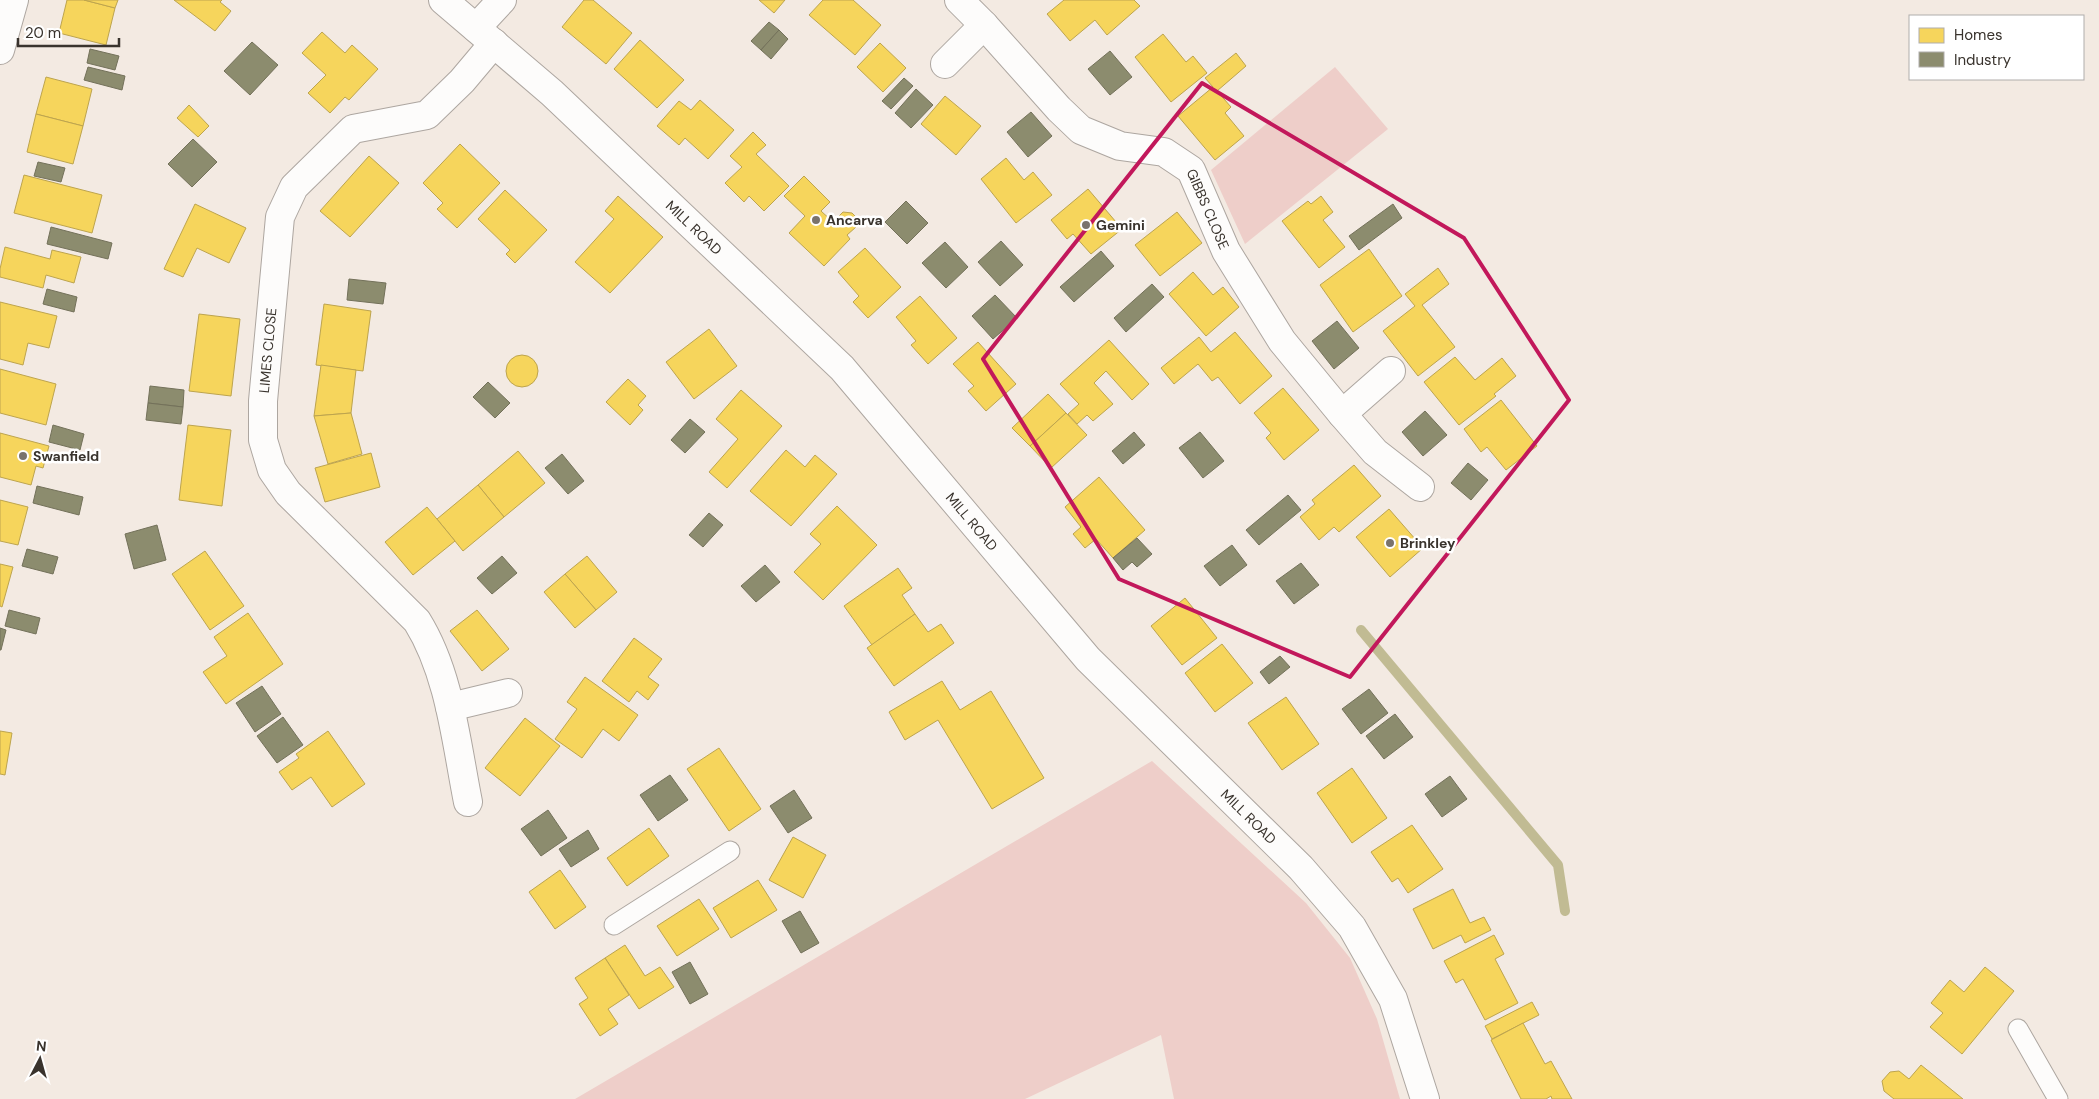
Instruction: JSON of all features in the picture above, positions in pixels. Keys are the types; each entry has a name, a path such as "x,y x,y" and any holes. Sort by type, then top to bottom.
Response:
{"street":[{"path":"0,50 14,0"},
{"name":"MILL ROAD","path":"443,0 552,93 842,368 1088,659 1301,868 1352,926 1393,999 1425,1099"},
{"path":"485,35 502,0"},
{"name":"GIBBS CLOSE","path":"959,0 984,25 1059,109 1081,130 1120,146 1164,152 1191,170 1226,250 1282,341 1375,452 1420,487"},
{"path":"945,64 984,25"},
{"name":"LIMES CLOSE","path":"468,802 450,707 431,643 417,622 288,493 272,470 263,440 262,401 280,217 294,188 353,129 427,115 462,81 485,35"},
{"path":"1342,414 1391,371"},
{"path":"450,707 508,693"}],"lane":[{"path":"614,925 730,851"},
{"path":"2018,1029 2058,1099"}],"highlighted area":[{"path":"1202,83 1464,238 1569,400 1350,677 1119,579 983,359"}],"shaded area":[{"path":"1335,67 1388,129 1245,244 1211,170"},
{"path":"1152,761 1306,903 1350,958 1377,1019 1400,1099 1174,1099 1161,1035 1025,1099 575,1099"}],"building: Homes":[{"path":"67,0 84,0 115,8 106,45 59,33"},
{"path":"84,0 118,0 115,8"},
{"path":"174,0 222,0 220,2 231,11 215,31"},
{"path":"584,0 593,0 632,33 606,64 562,27"},
{"path":"759,0 785,0 774,13"},
{"path":"823,0 853,0 881,25 855,55 809,15"},
{"path":"1064,0 1134,0 1140,6 1107,35 1095,20 1070,41 1047,14"},
{"path":"322,32 345,53 352,45 378,69 349,100 345,97 330,113 308,93 326,75 302,53"},
{"path":"1163,34 1186,62 1193,56 1207,73 1171,102 1135,57"},
{"path":"640,40 684,80 657,108 614,69"},
{"path":"880,43 906,68 883,92 857,67"},
{"path":"1236,53 1246,66 1217,91 1231,107 1225,113 1244,136 1215,160 1178,116 1213,87 1205,78"},
{"path":"46,77 92,89 83,126 36,114"},
{"path":"945,96 981,126 956,155 921,124"},
{"path":"700,100 734,130 708,159 685,138 679,145 657,126 679,101 691,110"},
{"path":"189,105 209,126 198,137 177,118"},
{"path":"36,114 83,126 73,164 27,152"},
{"path":"753,132 766,145 756,154 789,186 764,211 749,196 744,202 725,183 742,167 730,156"},
{"path":"460,144 500,183 457,228 437,209 443,203 423,183"},
{"path":"369,156 399,183 350,237 320,211"},
{"path":"1006,158 1024,180 1033,172 1052,195 1016,223 981,179"},
{"path":"24,175 102,195 92,233 14,213"},
{"name":"Ancarva","path":"804,176 830,202 821,211 833,222 843,212 852,213 858,219 856,227 847,235 850,239 824,266 789,233 805,216 784,196"},
{"name":"Gemini","path":"1088,189 1122,229 1091,254 1073,234 1067,239 1051,220"},
{"path":"505,190 547,230 515,263 506,254 510,250 478,219"},
{"path":"618,196 663,237 610,293 575,262 614,219 605,211"},
{"path":"1321,196 1333,212 1323,220 1345,247 1319,268 1282,221 1308,201 1311,204"},
{"path":"195,204 246,228 229,263 197,248 183,277 164,269"},
{"path":"1177,212 1202,243 1160,276 1135,245"},
{"path":"5,247 50,259 52,250 81,257 74,283 46,275 43,288 0,277"},
{"path":"865,248 901,287 868,318 853,302 859,296 838,272"},
{"path":"1369,249 1402,296 1353,332 1320,285"},
{"path":"1438,268 1449,284 1422,305 1455,347 1418,376 1383,331 1415,306 1405,294"},
{"path":"1193,272 1213,295 1223,287 1239,307 1206,336 1169,294"},
{"path":"920,296 957,338 928,364 911,345 916,341 896,317"},
{"path":"0,302 57,316 49,348 28,343 23,365 0,359"},
{"path":"324,304 371,311 363,371 316,365"},
{"path":"199,314 240,319 231,396 189,391"},
{"path":"709,329 737,366 694,399 666,362"},
{"path":"1235,332 1272,376 1240,404 1218,377 1212,381 1198,364 1174,384 1161,368 1199,337 1211,352"},
{"path":"1109,340 1149,384 1132,400 1106,371 1094,383 1113,404 1093,421 1087,415 1077,424 1068,414 1079,404 1060,384"},
{"path":"978,342 1016,384 986,411 968,391 974,386 953,364"},
{"path":"522,355 533,360 538,371 533,382 522,387 511,382 506,371 511,360"},
{"path":"1455,357 1475,380 1502,358 1516,376 1494,394 1496,396 1459,425 1424,382"},
{"path":"321,365 356,370 351,413 314,416"},
{"path":"0,369 56,384 46,425 0,413"},
{"path":"628,379 646,396 638,405 643,410 630,425 606,402"},
{"path":"1283,388 1319,430 1284,460 1266,438 1271,433 1254,413"},
{"path":"741,390 782,426 727,488 709,472 738,439 716,419"},
{"path":"1048,394 1066,413 1030,446 1012,428"},
{"path":"1501,400 1537,446 1506,470 1487,447 1481,452 1464,429"},
{"path":"351,413 362,454 328,464 314,416"},
{"path":"1066,413 1087,435 1051,468 1030,446"},
{"path":"188,425 231,430 222,506 179,500"},
{"name":"Swanfield","path":"0,433 49,446 43,468 36,466 31,485 0,477"},
{"path":"786,450 805,467 815,455 837,474 791,526 750,491"},
{"path":"518,451 545,483 504,517 478,485"},
{"path":"371,453 380,487 325,502 315,468"},
{"path":"1354,465 1381,496 1339,532 1334,527 1319,540 1300,517 1315,504 1312,500"},
{"path":"1099,477 1145,530 1113,558 1096,539 1085,548 1073,534 1081,527 1065,507"},
{"path":"478,485 504,517 463,551 437,519"},
{"path":"0,500 28,507 18,545 0,541"},
{"path":"837,506 877,545 823,600 794,572 821,544 810,534"},
{"path":"427,507 455,541 413,575 385,542"},
{"name":"Brinkley","path":"1389,509 1423,548 1390,577 1356,537"},
{"path":"205,551 244,606 210,630 172,574"},
{"path":"587,556 617,592 596,610 565,574"},
{"path":"0,564 13,567 2,607 0,606"},
{"path":"898,568 912,588 902,595 915,614 872,645 844,606"},
{"path":"565,574 596,610 575,628 544,592"},
{"path":"1185,598 1217,638 1182,665 1151,626"},
{"path":"477,610 509,649 482,671 450,631"},
{"path":"248,613 283,664 226,704 203,672 227,656 214,637"},
{"path":"915,614 928,632 941,624 954,643 894,686 867,648"},
{"path":"634,638 662,659 648,677 659,685 648,700 637,691 629,702 602,681"},
{"path":"1222,644 1253,683 1215,712 1185,673"},
{"path":"585,677 638,715 619,741 603,729 582,758 555,739 577,709 567,702"},
{"path":"942,681 960,710 991,691 1044,778 992,809 938,720 905,740 889,712"},
{"path":"1286,697 1319,744 1282,770 1248,723"},
{"path":"525,718 560,746 520,796 485,768"},
{"path":"0,731 12,733 5,775 0,774"},
{"path":"328,731 365,784 332,807 311,777 292,790 279,772 299,758 296,754"},
{"path":"719,748 761,809 729,831 687,769"},
{"path":"1352,768 1387,818 1352,843 1317,793"},
{"path":"1412,825 1443,869 1408,893 1398,878 1392,882 1371,852"},
{"path":"649,828 669,856 627,886 607,858"},
{"path":"793,837 826,855 803,898 769,880"},
{"path":"560,870 586,907 555,929 529,892"},
{"path":"758,880 777,910 731,938 713,908"},
{"path":"1453,889 1470,923 1484,917 1491,930 1465,943 1461,935 1433,949 1413,909"},
{"path":"699,899 719,929 677,956 657,926"},
{"path":"1494,935 1504,954 1495,959 1518,1003 1485,1020 1463,979 1456,983 1444,961"},
{"path":"625,945 645,976 660,967 674,987 639,1009 605,958"},
{"path":"605,958 629,995 608,1009 618,1024 600,1036 579,1004 588,998 575,978"},
{"path":"1985,967 2014,991 1962,1054 1930,1027 1943,1013 1931,1003 1950,980 1964,992"},
{"path":"1532,1002 1539,1015 1492,1039 1485,1026"},
{"path":"1523,1023 1545,1064 1551,1061 1572,1099 1552,1099 1551,1096 1546,1099 1521,1099 1491,1040"},
{"path":"1921,1065 1963,1099 1894,1099 1884,1091 1882,1081 1890,1072 1899,1071 1909,1079"}],"building: Industry":[{"path":"769,22 779,30 761,50 751,41"},
{"path":"779,30 788,39 771,59 761,50"},
{"path":"252,42 278,65 250,95 224,71"},
{"path":"90,49 119,56 115,70 87,63"},
{"path":"1110,51 1132,77 1110,95 1088,69"},
{"path":"88,67 125,76 122,90 84,80"},
{"path":"904,78 913,86 891,109 882,101"},
{"path":"916,89 933,105 911,128 895,113"},
{"path":"1031,112 1052,136 1028,157 1007,132"},
{"path":"193,139 217,162 192,187 168,164"},
{"path":"38,162 65,168 61,182 34,176"},
{"path":"906,201 928,223 907,244 885,222"},
{"path":"1393,204 1402,218 1359,250 1349,236"},
{"path":"51,227 112,243 108,259 47,244"},
{"path":"1001,241 1023,265 1000,286 978,262"},
{"path":"945,242 968,267 946,288 922,263"},
{"path":"1101,251 1114,266 1074,302 1060,287"},
{"path":"349,279 386,283 383,304 347,300"},
{"path":"1152,284 1164,297 1126,332 1114,318"},
{"path":"47,289 77,297 74,312 43,304"},
{"path":"995,295 1017,318 993,339 972,316"},
{"path":"1337,321 1359,348 1334,369 1312,341"},
{"path":"488,382 510,403 495,418 473,397"},
{"path":"150,386 184,390 183,407 148,403"},
{"path":"148,403 183,407 181,424 146,420"},
{"path":"1425,411 1447,435 1423,456 1402,432"},
{"path":"690,419 705,432 685,453 671,440"},
{"path":"53,425 84,434 80,450 49,442"},
{"path":"1134,432 1145,445 1123,464 1112,451"},
{"path":"1200,432 1224,461 1203,478 1179,448"},
{"path":"562,454 584,481 568,494 545,468"},
{"path":"1468,463 1488,480 1471,500 1451,483"},
{"path":"37,486 83,497 79,515 33,503"},
{"path":"1288,495 1301,510 1259,545 1246,530"},
{"path":"709,513 723,525 703,547 689,535"},
{"path":"157,525 166,560 134,569 125,534"},
{"path":"1137,538 1152,554 1137,567 1132,562 1123,570 1113,558"},
{"path":"1232,545 1247,565 1220,586 1204,566"},
{"path":"27,549 58,557 53,574 22,566"},
{"path":"502,556 517,573 492,594 477,578"},
{"path":"1301,563 1319,585 1294,604 1276,581"},
{"path":"765,565 780,582 756,602 741,586"},
{"path":"9,610 40,618 36,634 5,626"},
{"path":"0,628 6,630 1,650 0,650"},
{"path":"1280,656 1290,667 1269,684 1260,672"},
{"path":"262,686 281,714 255,732 236,703"},
{"path":"1369,689 1388,713 1361,734 1342,709"},
{"path":"1395,714 1413,737 1384,759 1366,736"},
{"path":"283,717 303,745 277,763 257,736"},
{"path":"670,775 688,800 658,821 640,795"},
{"path":"1450,776 1467,799 1442,817 1425,794"},
{"path":"794,790 812,818 788,833 770,806"},
{"path":"548,810 567,838 541,856 521,829"},
{"path":"588,830 599,849 571,867 559,849"},
{"path":"800,911 819,943 801,953 782,921"},
{"path":"690,962 708,994 690,1004 672,972"}],"waterway":[{"path":"1361,630 1558,865 1565,911"}],"place":[{"name":"Ancarva","path":"816,220"},
{"name":"Gemini","path":"1086,225"},
{"name":"Swanfield","path":"23,456"},
{"name":"Brinkley","path":"1390,543"}]}
